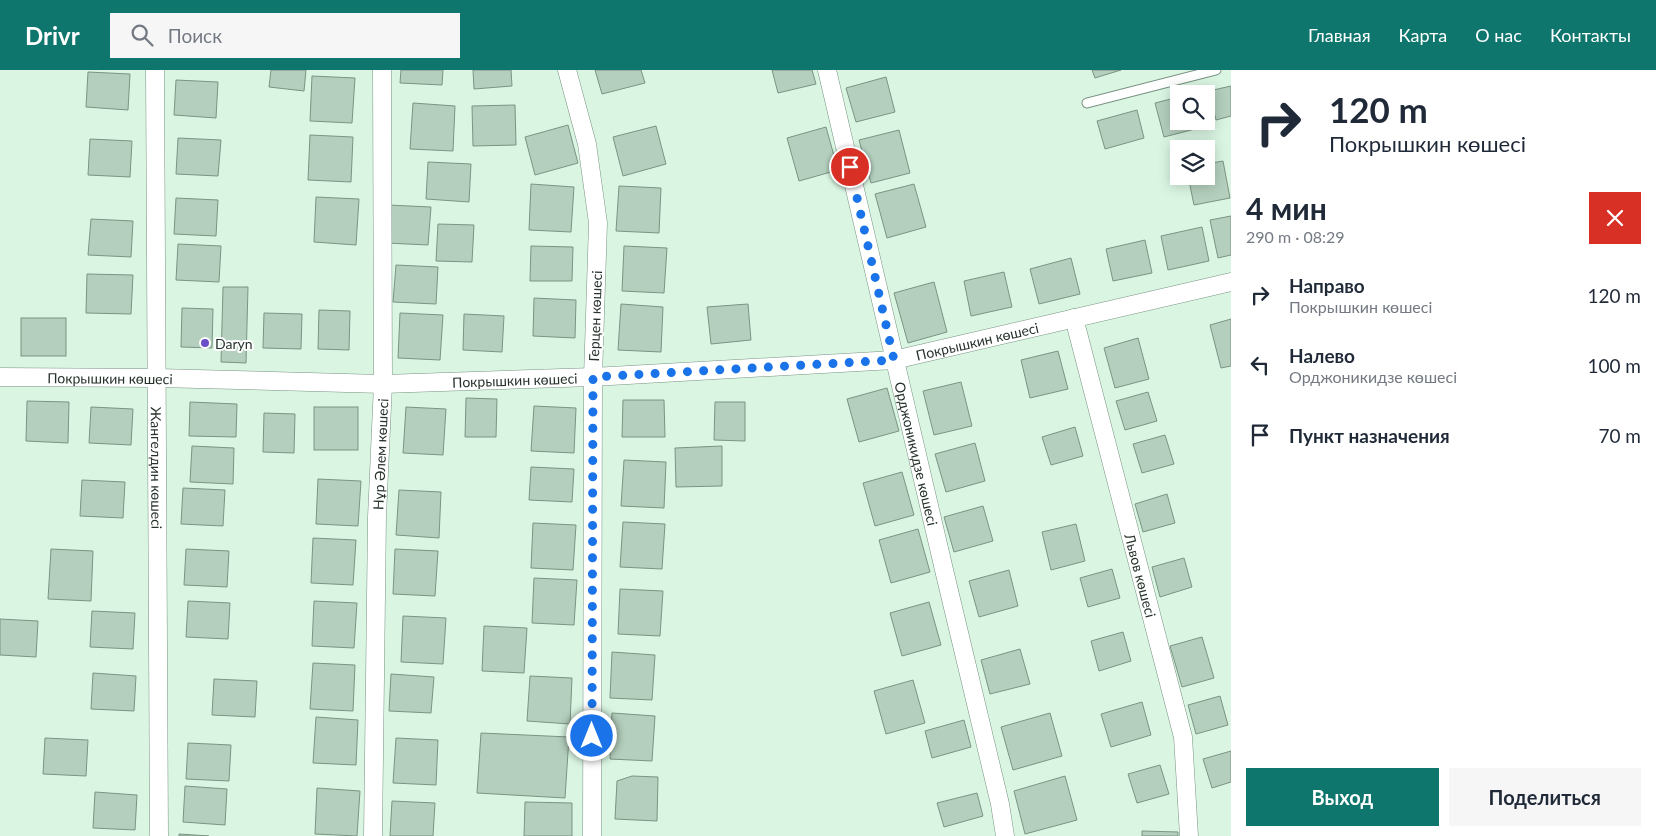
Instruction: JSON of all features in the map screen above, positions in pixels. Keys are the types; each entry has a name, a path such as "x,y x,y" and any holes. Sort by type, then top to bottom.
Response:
{"street":[{"name":"Жангелдин көшесі","path":"155,70 159,836"},
{"name":"Нұр Әлем көшесі","path":"372,836 376,526 383,384 382,70"},
{"name":"Герцен көшесі","path":"568,70 587,144 598,223 593,377 592,836"},
{"name":"Орджоникидзе көшесі","path":"827,70 1000,804 1005,836"},
{"name":"Покрышкин көшесі","path":"0,377 158,378 383,384 593,377 894,360 1231,282"},
{"name":"Львов көшесі","path":"1074,318 1183,737 1189,836"}],"lane":[{"path":"1088,103 1216,70"}],"building":[{"path":"271,70 306,70 304,91 269,87"},
{"path":"401,70 443,70 442,85 400,83"},
{"path":"473,70 511,70 512,86 474,89"},
{"path":"595,70 641,70 645,83 602,94"},
{"path":"772,70 812,70 816,84 778,93"},
{"path":"1092,70 1121,70 1095,78"},
{"path":"88,72 130,74 128,110 86,107"},
{"path":"312,76 355,78 352,123 310,121"},
{"path":"886,77 895,112 856,122 846,88"},
{"path":"176,80 218,82 216,118 174,115"},
{"path":"1231,86 1231,116 1216,120 1215,90"},
{"path":"1170,99 1170,130 1191,130 1164,137 1155,103"},
{"path":"413,103 455,106 453,151 410,149"},
{"path":"515,105 516,145 473,146 472,106"},
{"path":"1137,110 1144,138 1105,149 1097,121"},
{"path":"568,125 578,163 535,175 525,137"},
{"path":"656,126 666,164 623,176 613,137"},
{"path":"826,127 838,170 799,181 787,138"},
{"path":"899,130 910,173 871,183 859,140"},
{"path":"310,135 353,137 351,182 308,180"},
{"path":"178,138 221,140 218,176 176,174"},
{"path":"90,139 132,141 130,177 88,175"},
{"path":"1223,161 1230,198 1194,205 1190,185 1215,185 1215,162"},
{"path":"428,162 471,164 469,202 426,199"},
{"path":"531,184 574,187 571,232 529,230"},
{"path":"914,184 926,227 887,238 875,194"},
{"path":"619,186 661,188 659,233 616,231"},
{"path":"316,197 359,199 356,245 314,242"},
{"path":"176,198 218,200 216,236 174,234"},
{"path":"388,205 431,207 428,245 386,243"},
{"path":"1231,216 1231,255 1218,258 1210,220"},
{"path":"91,219 133,221 131,257 88,255"},
{"path":"438,224 474,225 472,262 436,261"},
{"path":"1202,227 1209,261 1168,270 1161,236"},
{"path":"1145,240 1152,273 1113,281 1106,249"},
{"path":"178,244 221,246 219,282 176,280"},
{"path":"531,246 573,247 572,281 530,281"},
{"path":"624,246 667,248 664,293 622,291"},
{"path":"1071,258 1080,294 1039,304 1030,269"},
{"path":"396,265 438,267 436,304 393,302"},
{"path":"1004,272 1012,307 971,316 964,281"},
{"path":"87,274 133,275 131,314 86,313"},
{"path":"934,282 947,332 908,343 894,293"},
{"path":"223,287 248,287 246,363 221,362"},
{"path":"534,298 576,300 575,338 533,336"},
{"path":"621,304 663,307 661,352 618,350"},
{"path":"748,304 751,340 711,344 707,307"},
{"path":"182,308 213,309 212,348 181,347"},
{"path":"319,310 350,311 349,350 318,349"},
{"path":"264,313 302,314 301,349 263,348"},
{"path":"400,313 443,315 440,360 398,358"},
{"path":"464,314 504,316 502,352 463,350"},
{"path":"21,318 66,318 66,356 21,356"},
{"path":"1231,319 1231,366 1221,368 1210,325"},
{"path":"1138,338 1149,379 1115,388 1104,348"},
{"path":"1058,351 1068,389 1030,398 1021,360"},
{"path":"961,382 972,426 934,435 923,391"},
{"path":"887,388 899,431 859,442 847,399"},
{"path":"1148,392 1157,421 1125,430 1116,401"},
{"path":"466,398 497,399 496,437 465,437"},
{"path":"623,400 664,400 665,437 622,437"},
{"path":"27,401 69,402 68,443 26,441"},
{"path":"190,402 237,404 236,437 189,436"},
{"path":"715,402 745,402 745,441 714,440"},
{"path":"534,406 576,408 574,453 531,451"},
{"path":"91,407 133,409 131,445 89,443"},
{"path":"314,407 358,407 358,450 314,450"},
{"path":"406,407 446,409 443,455 403,453"},
{"path":"264,413 295,414 294,453 263,452"},
{"path":"1075,427 1083,456 1051,465 1042,437"},
{"path":"1165,435 1174,464 1142,473 1133,444"},
{"path":"975,443 985,481 946,492 935,454"},
{"path":"192,446 234,448 233,484 190,482"},
{"path":"722,446 722,486 676,487 675,448"},
{"path":"624,460 666,462 664,508 621,506"},
{"path":"531,467 574,469 572,502 529,500"},
{"path":"902,472 914,515 875,526 863,483"},
{"path":"318,479 361,481 358,526 316,524"},
{"path":"82,480 125,482 123,518 80,516"},
{"path":"183,488 225,490 223,526 181,524"},
{"path":"399,490 441,492 439,538 396,535"},
{"path":"1167,494 1175,523 1143,532 1135,504"},
{"path":"983,506 993,541 954,552 944,517"},
{"path":"623,522 665,524 662,569 620,567"},
{"path":"533,523 576,525 573,570 531,568"},
{"path":"1076,524 1085,561 1051,570 1042,532"},
{"path":"918,529 930,572 891,583 879,540"},
{"path":"313,538 356,540 353,585 311,583"},
{"path":"51,549 93,551 91,601 48,599"},
{"path":"186,549 229,551 227,587 184,585"},
{"path":"395,549 438,551 435,596 393,594"},
{"path":"1184,558 1192,587 1160,597 1152,567"},
{"path":"1112,569 1120,598 1088,607 1080,578"},
{"path":"1009,570 1018,606 979,617 969,581"},
{"path":"534,578 577,580 574,625 532,623"},
{"path":"620,589 663,591 660,636 618,634"},
{"path":"188,601 230,603 228,639 186,637"},
{"path":"314,601 357,603 354,648 312,646"},
{"path":"929,602 941,645 902,656 890,613"},
{"path":"92,611 135,613 133,649 90,647"},
{"path":"403,616 446,618 443,664 401,662"},
{"path":"0,619 38,621 36,657 0,655"},
{"path":"484,626 527,628 524,673 482,671"},
{"path":"1123,632 1131,661 1099,671 1091,641"},
{"path":"1202,637 1214,678 1182,687 1170,646"},
{"path":"1020,649 1030,684 990,694 981,660"},
{"path":"612,652 655,655 652,700 610,698"},
{"path":"313,663 355,665 353,711 310,709"},
{"path":"93,673 136,676 134,711 91,709"},
{"path":"391,674 434,677 431,713 389,711"},
{"path":"530,676 572,678 570,724 527,721"},
{"path":"214,679 257,681 255,717 212,715"},
{"path":"913,680 925,723 886,734 874,691"},
{"path":"1220,696 1228,725 1196,734 1188,705"},
{"path":"1142,702 1151,735 1111,747 1101,714"},
{"path":"612,713 655,716 652,761 610,759"},
{"path":"1050,713 1062,756 1013,770 1001,727"},
{"path":"316,717 358,720 356,765 313,763"},
{"path":"964,720 971,747 932,758 925,731"},
{"path":"481,733 569,737 565,798 477,793"},
{"path":"45,738 88,740 86,776 43,774"},
{"path":"396,738 438,740 436,785 393,783"},
{"path":"188,743 231,745 229,781 186,779"},
{"path":"1231,751 1231,782 1212,788 1203,759"},
{"path":"1160,765 1169,794 1137,803 1128,774"},
{"path":"632,776 658,777 657,821 615,819 617,781"},
{"path":"1065,776 1077,820 1025,834 1014,791"},
{"path":"185,786 227,789 225,825 183,822"},
{"path":"317,788 360,791 357,836 315,834"},
{"path":"95,792 137,795 135,830 93,828"},
{"path":"977,793 983,816 944,827 937,803"},
{"path":"392,801 435,803 433,836 390,836"},
{"path":"525,802 572,803 572,836 524,836"},
{"path":"1142,831 1178,832 1178,836 1142,836"},
{"path":"179,834 209,836 179,836"}],"place":[{"name":"Daryn","path":"205,343"}],"route":[{"path":"592,736 593,377 894,360 850,167"}]}
